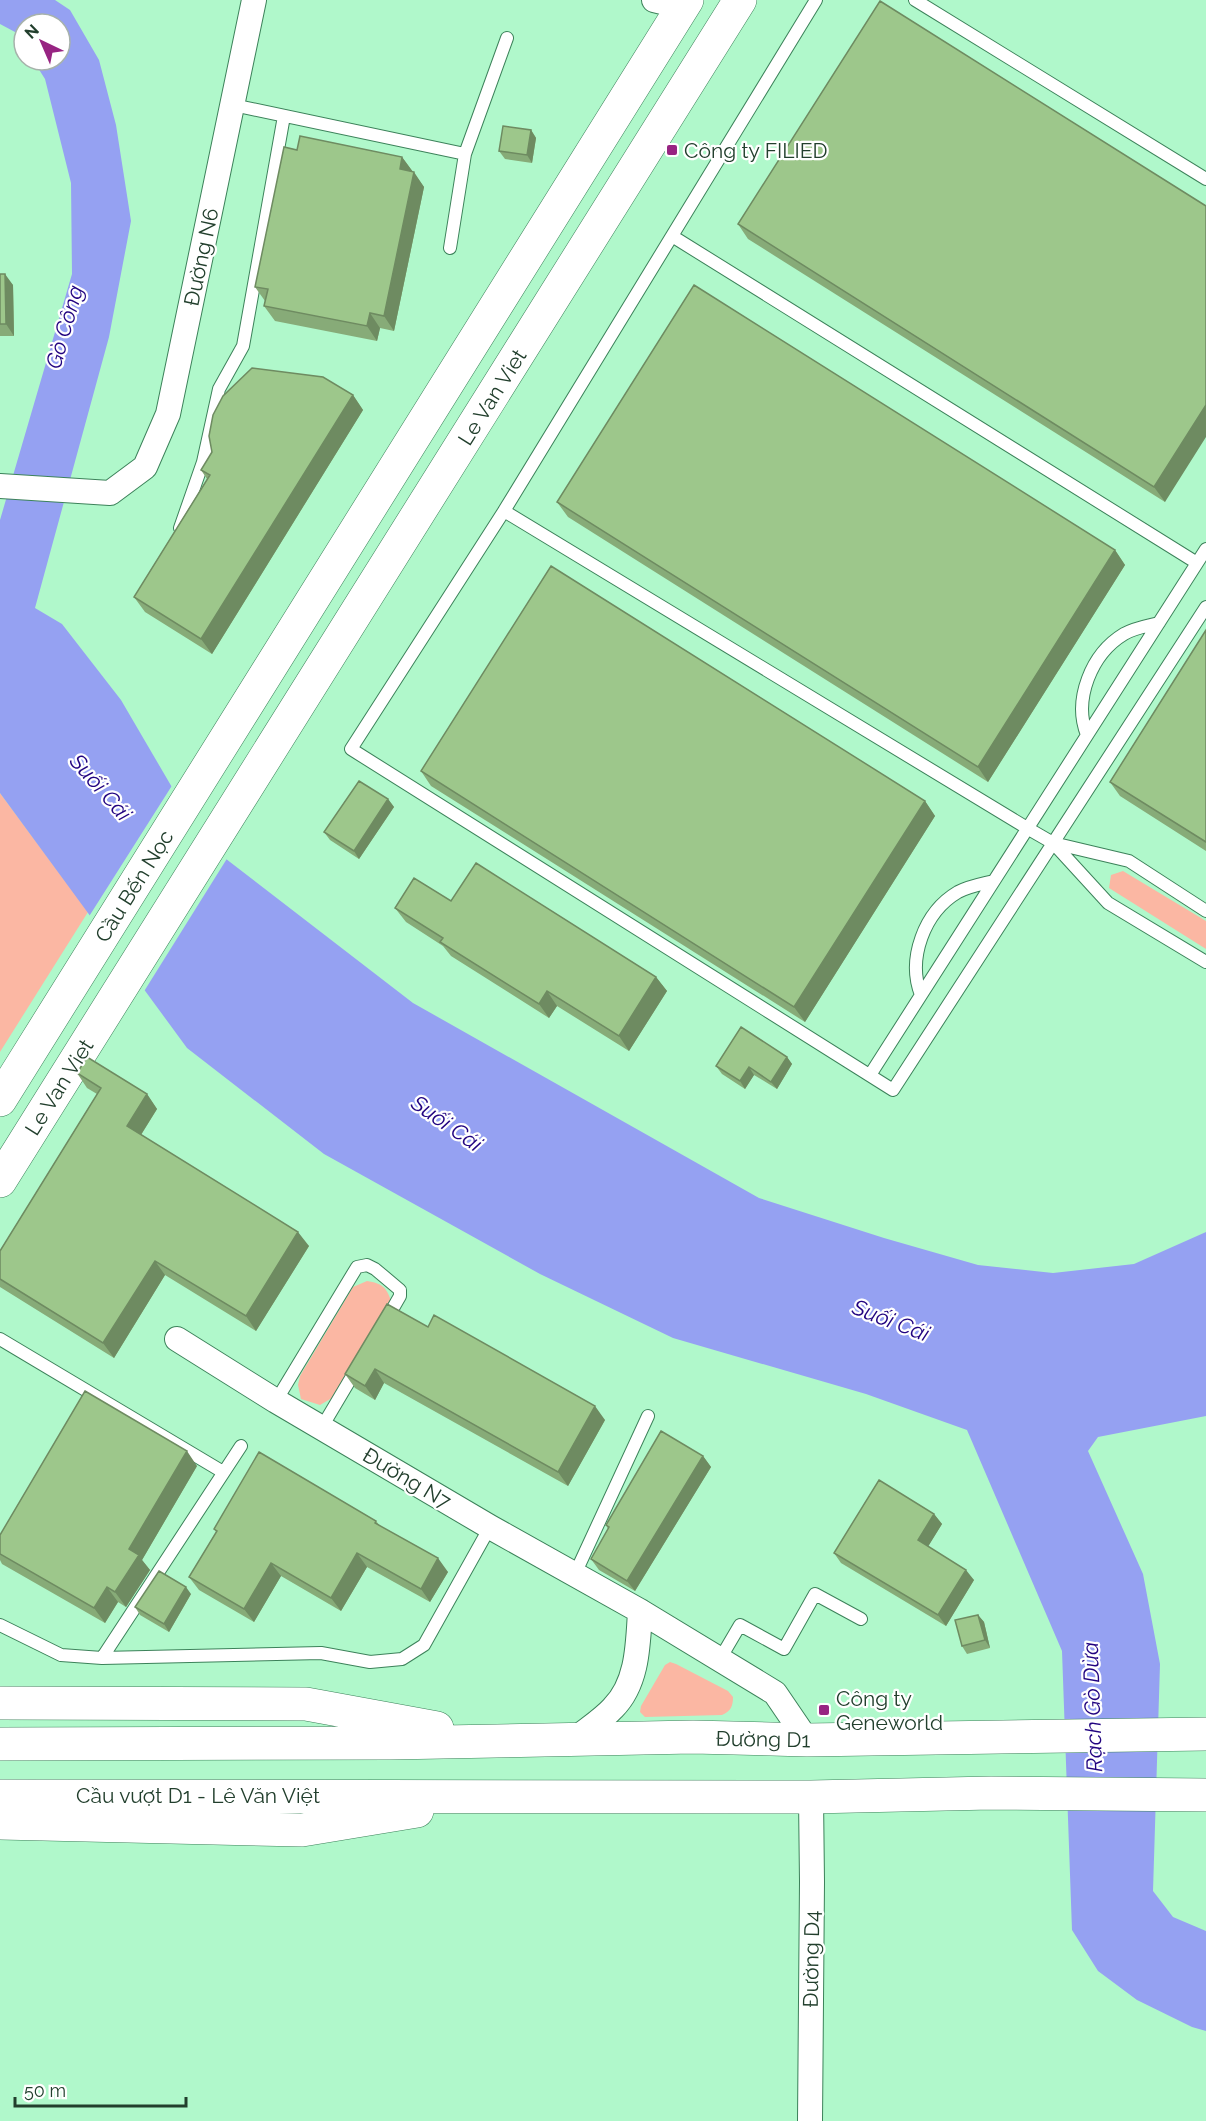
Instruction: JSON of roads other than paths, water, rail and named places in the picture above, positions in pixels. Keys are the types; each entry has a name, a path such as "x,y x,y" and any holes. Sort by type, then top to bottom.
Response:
{"main road":[{"path":"675,2 736,7"},
{"name":"Cầu Bến Nọc","path":"62,1001 206,770 675,2"},
{"name":"Le Van Viet","path":"244,794 736,7"},
{"name":"Cầu Bến Nọc","path":"99,1024 244,794"},
{"name":"Le Van Viet","path":"0,1100 62,1001"},
{"name":"Le Van Viet","path":"0,1181 99,1024"},
{"path":"0,1703 306,1704 504,1740"},
{"name":"Đường D1","path":"0,1744 392,1743 693,1737 807,1740 1206,1734"},
{"path":"0,1823 302,1830 507,1796 811,1797 934,1794 991,1802 1206,1812"},
{"name":"Cầu vượt D1 - Lê Văn Việt","path":"0,1796 507,1796"},
{"path":"991,1802 1206,1796"}],"street":[{"name":"Đường N6","path":"0,486 110,493 145,468 168,414 254,0"},
{"name":"Đường N7","path":"177,1339 276,1401 490,1527 640,1611 775,1693 807,1740"},
{"path":"573,1741 615,1707 631,1681 638,1649 640,1611"},
{"name":"Đường D4","path":"810,2121 811,1797"}],"lane":[{"path":"816,0 504,511 351,749 893,1090 1206,607"},
{"path":"915,0 1206,179"},
{"path":"450,249 465,154 507,38"},
{"path":"232,105 465,154"},
{"path":"180,528 203,462 219,389 243,345 284,116"},
{"path":"672,236 1197,563"},
{"path":"504,511 1053,843 1129,861 1206,911"},
{"path":"870,1075 1206,549"},
{"path":"1087,735 1082,724 1081,705 1087,680 1097,660 1124,634 1159,623"},
{"path":"1053,843 1108,903 1206,962"},
{"path":"921,995 916,982 915,964 921,938 931,919 957,893 994,881"},
{"path":"276,1401 357,1267 367,1265 375,1269 400,1290 400,1296 376,1336"},
{"path":"0,1339 223,1472"},
{"path":"322,1427 364,1356"},
{"path":"575,1574 648,1416"},
{"path":"102,1658 241,1446"},
{"path":"0,1625 62,1655 102,1658 321,1653 369,1662 402,1659 424,1645 490,1527"},
{"path":"720,1659 740,1624 784,1649 815,1594 861,1619"}],"water":[{"path":"0,0 55,0 71,12 12,12 12,30 0,24"},
{"path":"72,13 99,60 116,125 131,221 109,337 35,608 62,624 121,700 204,842 413,1003 759,1198 978,1265 1053,1273 1134,1264 1206,1232 1206,1416 1098,1437 1088,1451 1143,1574 1160,1664 1153,1891 1173,1917 1206,1931 1206,2031 1192,2027 1137,2000 1098,1971 1072,1930 1062,1651 967,1430 866,1394 673,1338 540,1274 324,1154 187,1048 0,793 0,520 72,274 71,183 45,79 41,72 72,72"}],"place":[{"name":"Công ty FILIED","path":"672,150"},
{"name":"Công ty Geneworld","path":"824,1710"}],"water label":[{"name":"Gò Công","path":"64,327"},
{"name":"Suối Cái","path":"101,787"},
{"name":"Suối Cái","path":"447,1123"},
{"name":"Suối Cái","path":"891,1320"},
{"name":"Rạch Gò Dừa","path":"1092,1707"}]}
